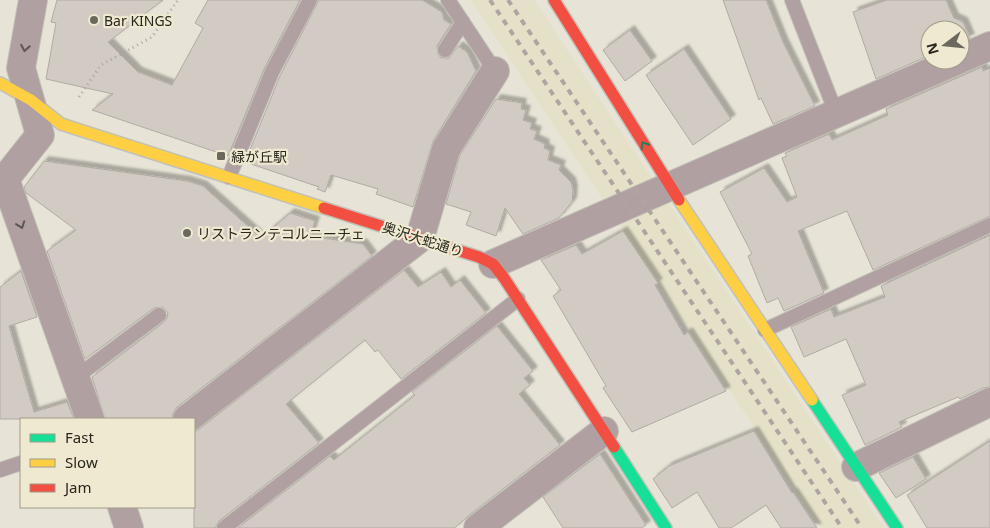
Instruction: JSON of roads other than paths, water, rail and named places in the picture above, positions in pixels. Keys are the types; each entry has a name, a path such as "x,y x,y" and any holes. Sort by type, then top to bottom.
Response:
{"street":[{"path":"33,0 21,68 40,135 2,184 90,418"},
{"path":"554,0 670,186 896,528"},
{"path":"970,55 990,46"},
{"path":"493,264 936,70"},
{"path":"188,418 420,238 446,149 495,71"},
{"path":"0,82 31,100"},
{"name":"奥沢大蛇通り","path":"31,100 57,120 479,257 493,264 518,299 666,528"},
{"path":"856,467 990,402"},
{"path":"478,528 604,431"},
{"path":"122,508 129,528"}],"lane":[{"path":"229,177 272,72 310,0"},
{"path":"448,0 495,71"},
{"path":"792,0 836,114"},
{"path":"445,50 463,22"},
{"path":"766,330 990,225"},
{"path":"224,528 518,299"},
{"path":"76,378 159,315"},
{"path":"0,470 20,463"}],"railway":[{"path":"490,0 842,528"},
{"path":"508,0 862,528"}],"place":[{"name":"Bar KINGS","path":"94,20"},
{"name":"緑が丘駅","path":"221,156"},
{"name":"リストランテコルニーチェ","path":"187,233"}]}
